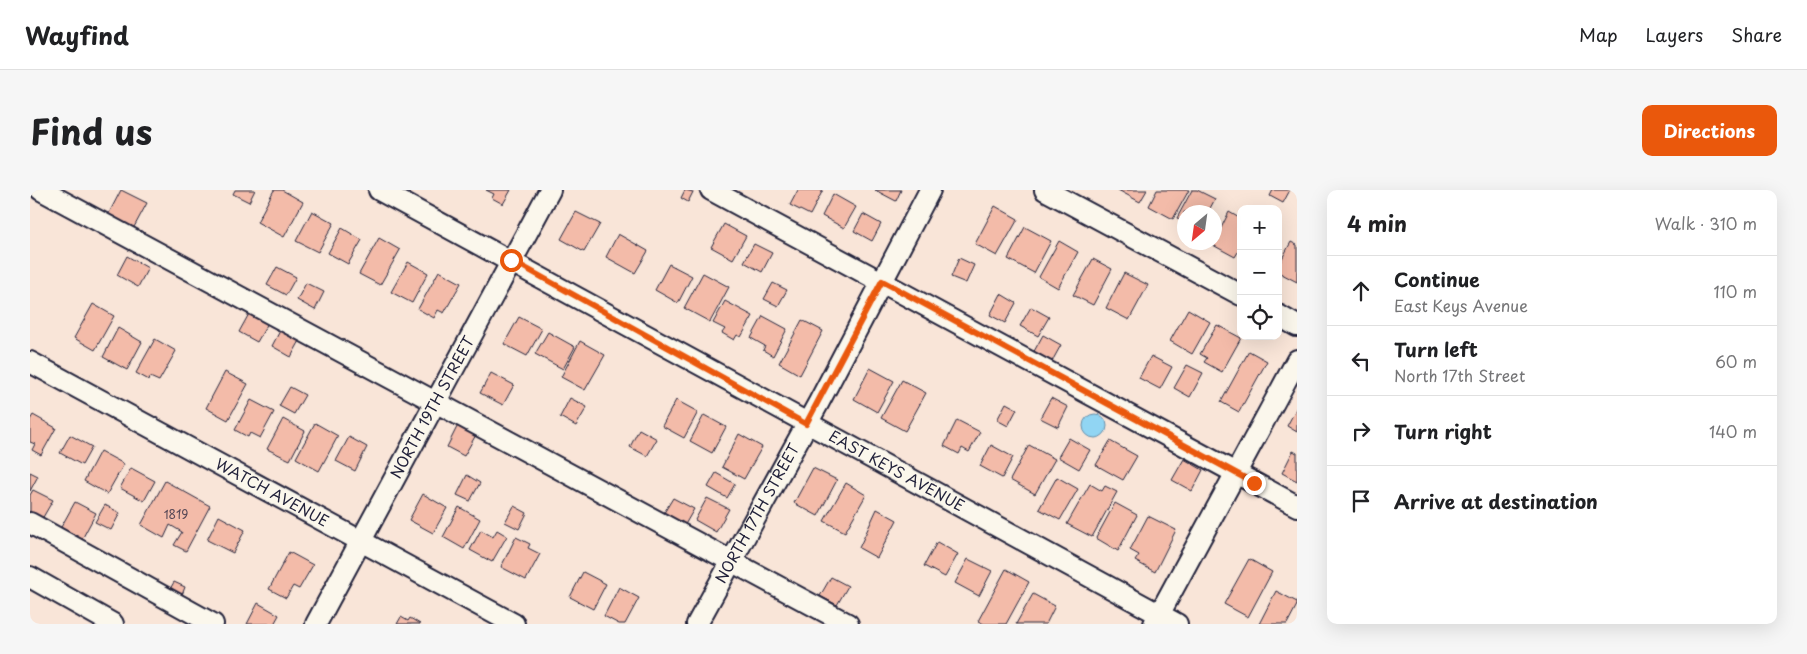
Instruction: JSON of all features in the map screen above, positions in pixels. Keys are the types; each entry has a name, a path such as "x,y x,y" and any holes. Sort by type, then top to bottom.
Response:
{"street":[{"path":"41,190 848,624"},
{"name":"EAST KEYS AVENUE","path":"379,190 511,260 1156,619 1177,624"},
{"name":"NORTH 19TH STREET","path":"316,624 434,401 550,190"},
{"path":"711,190 1297,506"},
{"name":"NORTH 17TH STREET","path":"697,624 930,190"},
{"path":"1045,190 1237,293"},
{"path":"1282,317 1297,326"},
{"path":"1156,619 1297,360"},
{"name":"WATCH AVENUE","path":"30,362 514,624"},
{"path":"30,523 213,624"},
{"path":"30,577 112,624"}],"water":[{"path":"1095,414 1104,417 1107,426 1104,435 1095,438 1086,435 1083,426 1086,417"}],"building":[{"path":"121,190 147,203 133,229 108,215"},
{"path":"235,190 255,190 249,202 233,194"},
{"path":"274,190 282,190 303,202 284,237 257,222"},
{"path":"486,190 511,190 503,204 492,198 494,194"},
{"path":"685,190 693,192 688,202 681,198"},
{"path":"798,190 823,190 810,215 790,205"},
{"path":"875,190 901,190 896,201"},
{"path":"1118,190 1147,190 1140,202"},
{"path":"1157,190 1189,190 1181,205 1177,205 1177,212 1173,219 1149,206"},
{"path":"1192,190 1197,190 1215,199 1212,205 1184,205"},
{"path":"1273,190 1290,190 1283,203 1270,196"},
{"path":"833,194 856,207 844,228 822,216"},
{"path":"995,206 1018,219 997,256 975,244"},
{"path":"312,211 334,223 318,252 296,241"},
{"path":"576,212 600,224 584,252 561,239"},
{"path":"1229,212 1237,217 1237,254 1235,257 1222,250 1222,226"},
{"path":"863,214 881,224 872,241 854,231"},
{"path":"724,224 746,236 733,259 711,247"},
{"path":"1025,227 1051,241 1034,273 1008,259"},
{"path":"342,228 362,240 348,264 328,253"},
{"path":"618,234 648,251 635,273 606,257"},
{"path":"379,238 400,250 380,285 359,274"},
{"path":"1059,241 1078,252 1058,288 1039,277"},
{"path":"1291,242 1297,245 1297,282 1282,274 1282,259"},
{"path":"754,244 772,253 762,272 744,262"},
{"path":"127,256 148,268 138,287 117,275"},
{"path":"959,258 974,265 966,283 951,277"},
{"path":"1093,259 1112,269 1093,305 1073,295"},
{"path":"408,262 428,273 412,303 391,292"},
{"path":"669,264 692,276 678,303 655,290"},
{"path":"277,267 296,277 286,295 267,285"},
{"path":"439,271 461,283 444,313 438,310 434,318 418,309"},
{"path":"703,273 729,287 710,322 684,308"},
{"path":"1124,273 1148,285 1129,320 1106,308"},
{"path":"306,283 324,292 315,310 297,300"},
{"path":"773,283 787,290 778,306 764,299"},
{"path":"1001,294 1016,303 1005,323 990,315"},
{"path":"725,301 753,316 741,337 737,335 734,340 722,333 725,329 713,323"},
{"path":"93,304 114,316 95,350 74,338"},
{"path":"1031,307 1049,317 1038,336 1020,326"},
{"path":"1188,309 1210,322 1192,354 1170,341"},
{"path":"250,312 268,323 257,342 239,332"},
{"path":"763,316 787,329 773,356 763,350 765,346 751,338"},
{"path":"519,317 542,329 527,356 504,344"},
{"path":"802,320 823,331 800,375 779,363"},
{"path":"1217,325 1237,336 1237,340 1240,340 1222,372 1204,362 1207,358 1200,354"},
{"path":"282,327 302,337 291,357 272,346"},
{"path":"118,328 142,342 127,370 103,357"},
{"path":"548,332 575,347 563,369 535,354"},
{"path":"1043,335 1061,345 1050,365 1032,355"},
{"path":"155,339 176,351 159,381 150,377 149,380 136,373"},
{"path":"580,341 605,355 585,390 561,377"},
{"path":"1249,351 1267,361 1239,412 1221,402"},
{"path":"1151,356 1172,367 1160,389 1139,378"},
{"path":"1187,365 1203,373 1190,397 1174,388"},
{"path":"870,368 894,381 877,412 854,399"},
{"path":"225,372 248,384 228,420 206,408"},
{"path":"491,373 514,385 503,405 480,393"},
{"path":"902,380 926,393 905,431 881,418"},
{"path":"290,387 305,395 294,414 279,406"},
{"path":"570,398 587,407 576,426 560,417"},
{"path":"1051,398 1068,407 1058,427 1040,418"},
{"path":"251,400 274,412 260,438 250,433 248,437 235,430"},
{"path":"676,400 698,412 684,438 662,426"},
{"path":"1006,403 1017,409 1008,426 997,420"},
{"path":"1297,407 1297,432 1287,426"},
{"path":"33,415 56,428 41,455 32,450 35,444 30,442 30,420"},
{"path":"704,415 726,427 712,453 690,441"},
{"path":"283,419 305,431 290,460 267,449"},
{"path":"957,420 980,432 969,452 962,448 959,454 944,446"},
{"path":"315,423 338,436 319,471 296,458"},
{"path":"459,423 477,433 464,456 447,447"},
{"path":"639,429 657,439 647,456 630,447"},
{"path":"739,434 762,447 744,479 722,467"},
{"path":"70,435 92,447 82,465 60,453"},
{"path":"349,437 367,447 355,471 336,461"},
{"path":"1069,438 1090,450 1079,469 1058,457"},
{"path":"1110,441 1137,456 1123,480 1096,465"},
{"path":"991,445 1013,457 1002,478 980,466"},
{"path":"1029,445 1055,459 1035,494 1010,480"},
{"path":"100,451 124,464 107,494 84,481"},
{"path":"1293,451 1297,453 1297,481 1282,473"},
{"path":"1184,459 1203,470 1192,491 1172,480"},
{"path":"131,468 155,481 144,501 120,488"},
{"path":"813,468 837,480 818,516 794,503"},
{"path":"30,472 38,476 30,491"},
{"path":"716,473 735,484 727,498 708,487"},
{"path":"467,475 480,483 470,501 457,495"},
{"path":"1057,477 1078,489 1060,520 1039,509"},
{"path":"165,481 210,506 186,551 174,545 182,532 170,525 164,538 141,525"},
{"path":"846,483 866,495 845,532 824,521"},
{"path":"1090,484 1102,491 1105,486 1117,492 1092,537 1067,524"},
{"path":"33,490 53,500 42,519 30,512 30,495"},
{"path":"423,494 447,508 433,533 409,520"},
{"path":"673,498 694,509 683,528 662,516"},
{"path":"707,498 729,509 716,532 695,520"},
{"path":"75,502 96,513 81,541 60,529"},
{"path":"1115,503 1137,515 1118,551 1096,538"},
{"path":"105,505 120,513 111,530 95,522"},
{"path":"514,506 527,513 519,529 505,522"},
{"path":"459,507 480,519 464,549 443,537"},
{"path":"877,509 897,520 877,558 859,548"},
{"path":"219,516 245,530 233,553 207,540"},
{"path":"1148,516 1176,530 1155,572 1135,561 1139,555 1130,550"},
{"path":"481,530 493,537 497,530 507,536 492,562 470,550"},
{"path":"516,537 530,544 528,548 540,554 526,580 501,567"},
{"path":"937,542 958,554 945,577 924,566"},
{"path":"289,552 313,565 299,589 293,586 286,598 269,589"},
{"path":"968,559 992,571 979,596 955,583"},
{"path":"1249,559 1272,572 1248,617 1224,604"},
{"path":"1006,569 1029,582 1006,624 984,624 978,621"},
{"path":"583,572 606,584 593,609 570,597"},
{"path":"831,577 848,586 837,605 820,596"},
{"path":"174,582 185,587 182,595 170,589"},
{"path":"619,587 639,598 625,624 619,624 604,616"},
{"path":"1276,591 1297,602 1297,605 1287,624 1259,624"},
{"path":"1033,594 1055,606 1046,624 1016,624"},
{"path":"258,603 279,615 274,624 247,624"},
{"path":"401,617 408,621 410,618 420,624 397,624"}],"route":[{"path":"511,260 806,424 882,281 1254,483"}]}
